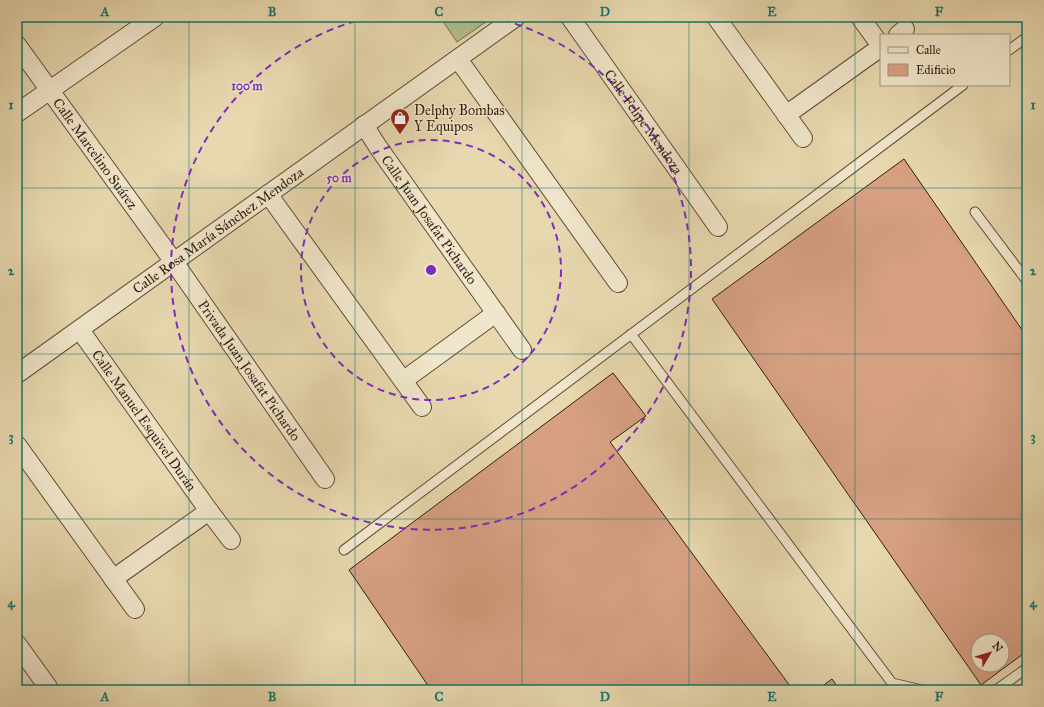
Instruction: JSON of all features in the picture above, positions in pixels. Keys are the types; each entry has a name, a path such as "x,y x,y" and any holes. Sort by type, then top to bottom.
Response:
{"street":[{"name":"Calle Rosa María Sánchez Mendoza","path":"17,374 516,17"},
{"name":"Calle Felipe Mendoza","path":"570,17 718,228"},
{"path":"716,17 803,138"},
{"path":"860,17 880,45"},
{"path":"17,113 148,19"},
{"name":"Calle Marcelino Suárez","path":"17,45 174,262"},
{"path":"786,115 880,47"},
{"path":"458,59 618,283"},
{"name":"Calle Juan Josafat Pichardo","path":"364,125 522,350"},
{"path":"268,194 404,380 422,407"},
{"name":"Privada Juan Josafat Pichardo","path":"174,262 325,479"},
{"path":"404,380 496,313"},
{"name":"Calle Manuel Esquivel Durán","path":"80,330 231,540"},
{"path":"17,445 135,609"},
{"path":"113,578 209,511"},
{"path":"17,644 48,687"}],"lane":[{"path":"1010,49 1027,37"},
{"path":"344,550 962,86"},
{"path":"975,212 1027,281"},
{"path":"631,334 892,686 922,690"},
{"path":"996,690 1027,668"}],"green space":[{"path":"440,17 493,17 457,42"}],"building":[{"path":"904,159 1027,337 1027,651 1010,664 1010,633 970,633 970,669 712,299"},
{"path":"613,373 646,416 610,442 793,690 431,690 349,570"},
{"path":"973,673 997,673 981,685"},
{"path":"832,679 840,690 817,690"}],"place":[{"name":"Delphy Bombas Y Equipos","path":"400,135"}]}
